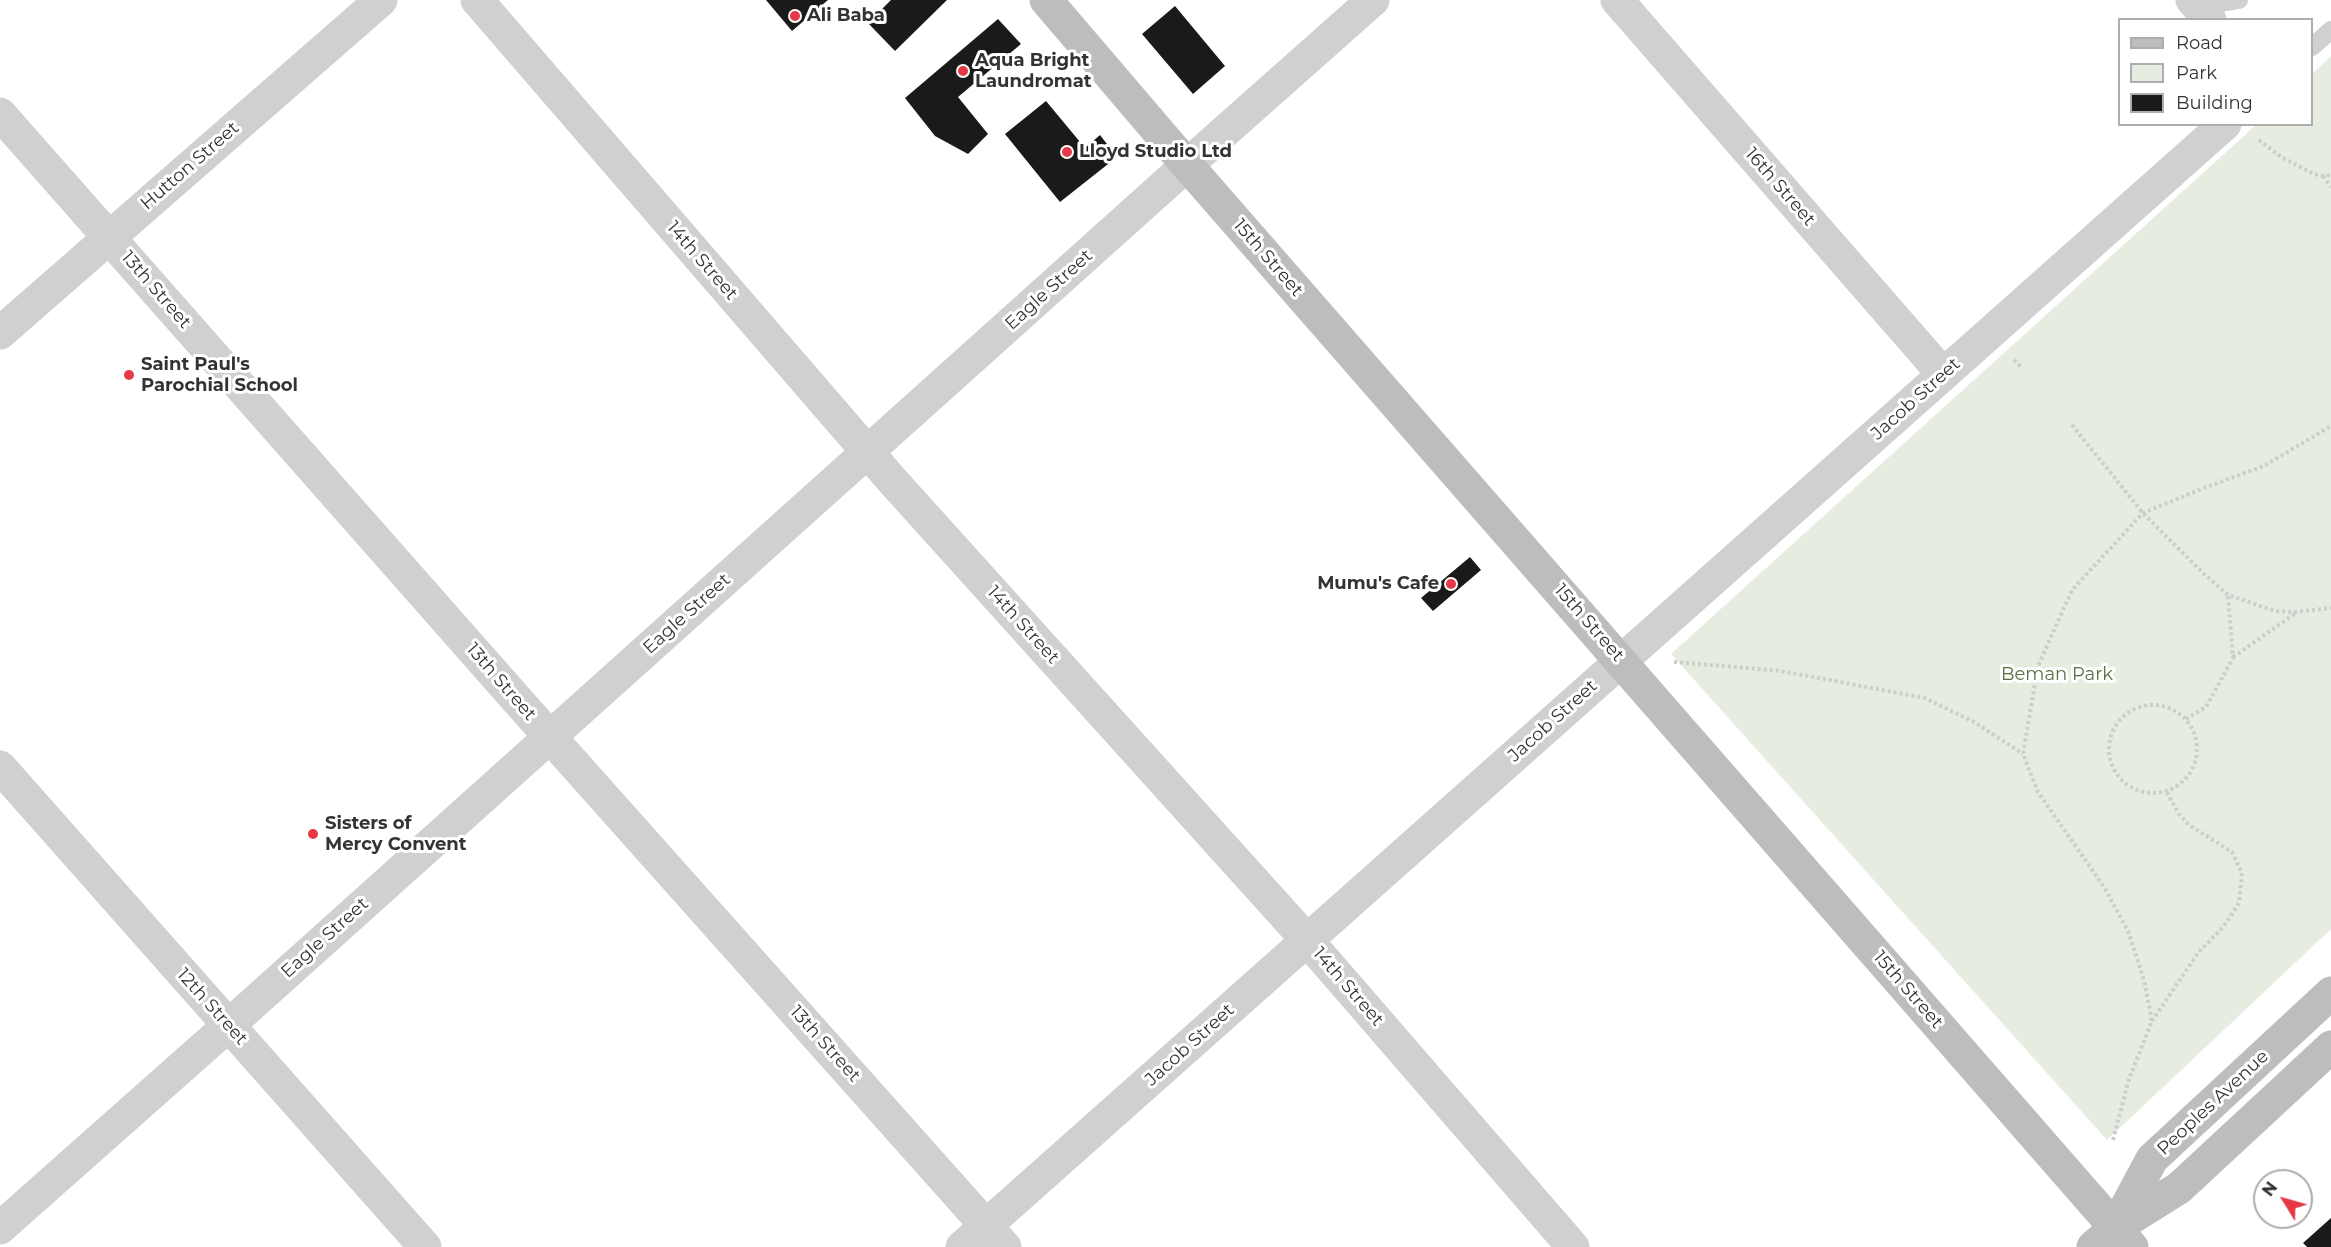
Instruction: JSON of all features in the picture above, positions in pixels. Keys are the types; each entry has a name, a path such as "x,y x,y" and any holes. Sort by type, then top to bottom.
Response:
{"street":[{"name":"Hutton Street","path":"0,333 381,0"},
{"name":"14th Street","path":"477,0 868,453 1307,940 1573,1247"},
{"name":"15th Street","path":"1046,0 1186,165 1621,660 2113,1240"},
{"name":"Eagle Street","path":"0,1228 1373,0"},
{"name":"16th Street","path":"1617,0 1943,374"},
{"name":"13th Street","path":"0,114 550,737 996,1236"},
{"name":"Jacob Street","path":"962,1247 996,1236 1307,940 2223,126"},
{"name":"12th Street","path":"0,767 425,1247"},
{"name":"Peoples Avenue","path":"2113,1240 2152,1159 2331,993"},
{"path":"2113,1240 2179,1188 2331,1047"}],"lane":[{"path":"2200,9 2239,0"},
{"path":"2313,46 2331,30"}],"path":[{"path":"2259,140 2281,157 2323,176 2331,186"},
{"path":"2323,176 2331,175"},
{"path":"2014,360 2020,367"},
{"path":"2072,425 2143,513 2228,595 2275,611 2296,612 2331,608"},
{"path":"2152,1021 2144,980 2128,931 2104,887 2038,792 2023,754 2038,666 2072,590 2143,513 2264,466 2331,426"},
{"path":"2228,595 2233,658"},
{"path":"2186,719 2206,707 2233,658 2296,612"},
{"path":"1674,662 1781,671 1925,698 1974,722 2023,754"},
{"path":"2146,705 2161,705 2175,710 2186,719 2194,732 2198,746 2196,760 2190,774 2180,785 2152,794 2137,791 2125,784 2115,773 2109,759 2108,744 2112,730 2120,718 2132,709 2146,705"},
{"path":"2113,1140 2129,1079 2152,1021 2198,953 2224,926 2239,903 2242,873 2232,852 2189,825 2179,814 2166,791"}],"green space":[{"name":"Beman Park","path":"2331,56 2331,929 2107,1140 1671,654 2255,126 2313,126 2313,73"}],"building":[{"name":"Ali Baba","path":"766,0 828,0 792,31"},
{"path":"891,0 947,0 895,51 868,23"},
{"path":"1175,6 1225,66 1193,94 1142,34"},
{"name":"Aqua Bright Laundromat","path":"998,19 1021,44 958,97 988,134 968,154 935,136 905,98"},
{"name":"Lloyd Studio Ltd","path":"1046,101 1085,148 1100,135 1117,157 1060,202 1005,134"},
{"name":"Mumu's Cafe","path":"1470,557 1481,570 1433,611 1421,598"},
{"path":"2331,1218 2331,1247 2307,1247 2303,1243"}],"place":[{"name":"Ali Baba","path":"795,16"},
{"name":"Aqua Bright Laundromat","path":"963,71"},
{"name":"Lloyd Studio Ltd","path":"1067,152"},
{"name":"Saint Paul's Parochial School","path":"129,375"},
{"name":"Mumu's Cafe","path":"1451,584"},
{"name":"Sisters of Mercy Convent","path":"313,834"}]}
